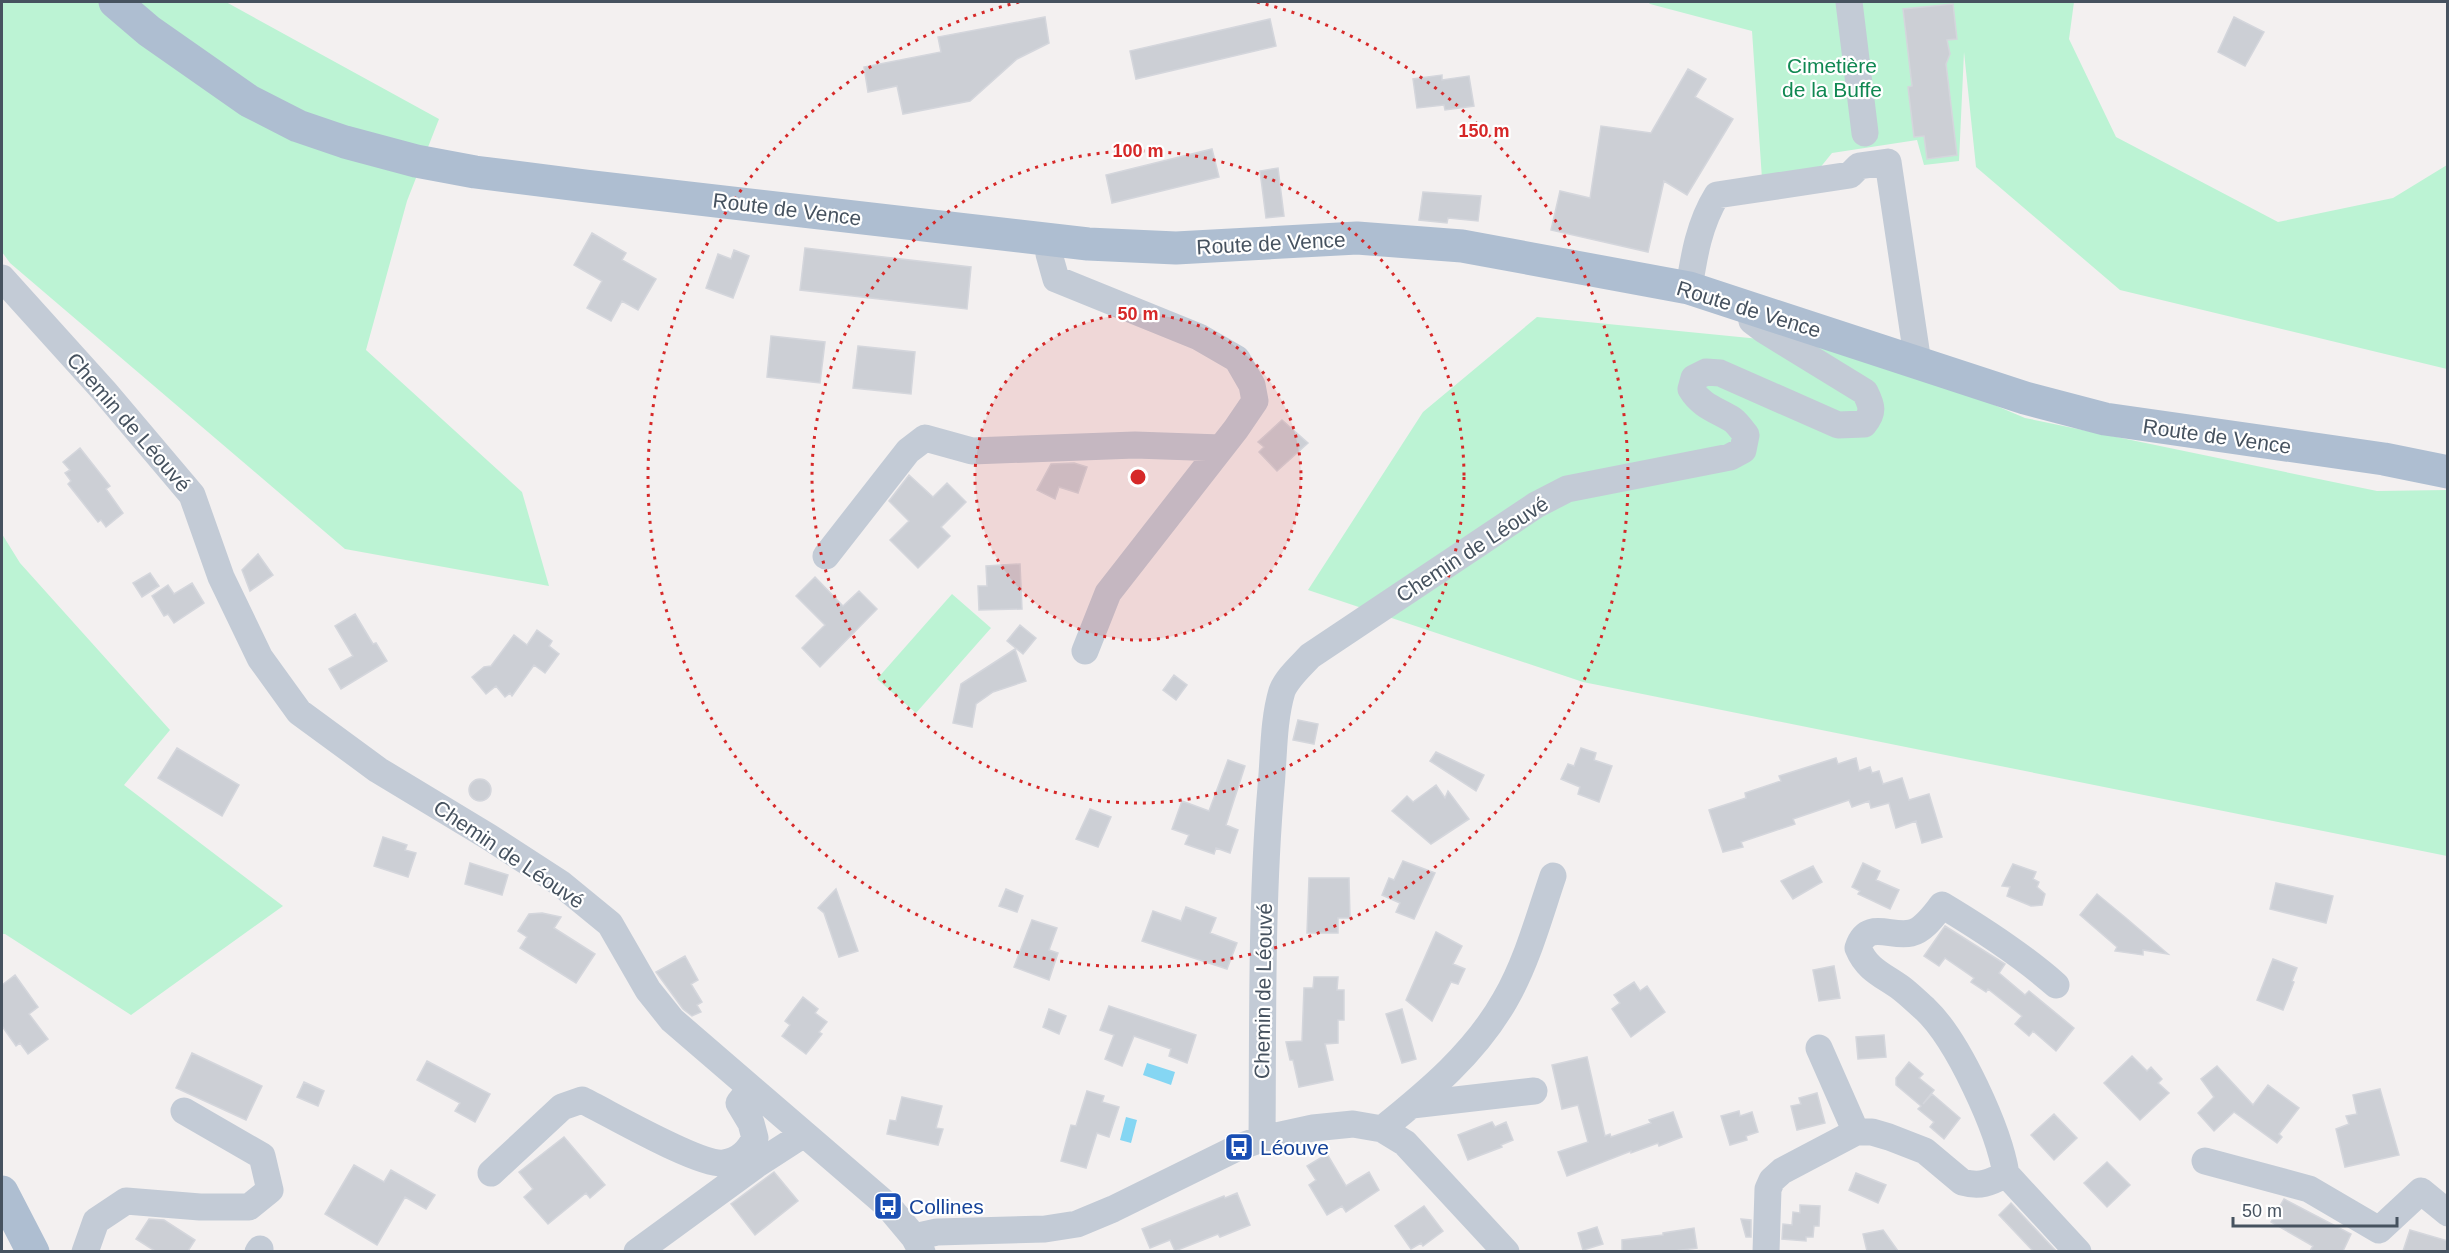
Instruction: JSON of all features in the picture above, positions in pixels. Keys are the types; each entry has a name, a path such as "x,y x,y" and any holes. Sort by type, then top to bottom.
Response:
{"main road":[{"name":"Route de Vence","path":"115,2 149,31 249,101 298,126 345,142 416,161 475,172 586,186 1088,244 1176,248 1357,238 1462,246 1689,288 2025,398 2105,419 2384,459 2448,472"},
{"path":"2,1192 33,1251"},
{"path":"2,1238 9,1251"}],"street":[{"path":"1689,288 1696,246 1709,208 1717,195 1850,175 1859,166 1868,146 1849,2"},
{"path":"1868,146 1888,162 1918,363"},
{"path":"1049,240 1049,254 1056,279 1199,337 1237,359 1252,385 1254,401 1246,417 1108,593 1085,651"},
{"name":"Chemin de Léouvé","path":"2,278 104,391 192,495 221,577 260,658 299,712 378,770 560,883 610,924 648,990 672,1020 888,1206 918,1244 937,1232 1045,1229 1077,1224 1113,1209 1239,1147 1262,1139 1313,1128 1353,1124 1382,1129 1405,1143 1497,1249"},
{"name":"Chemin de Léouvé","path":"1262,1139 1263,926 1266,848 1278,717 1283,690 1295,671 1311,656 1536,505 1567,489 1730,457 1743,450 1746,435 1735,421 1697,399 1691,389 1694,378 1706,372 1720,374 1838,425 1864,424 1872,414 1872,405 1865,392 1764,330 1752,321 1749,306"},
{"path":"826,556 908,451 925,438 972,451 1135,445 1221,448"},
{"path":"1382,1129 1412,1105 1473,1047 1505,1001 1523,964 1553,876"},
{"path":"2056,985 2033,965 1980,927 1942,905 1923,927 1913,933 1872,932 1864,936 1858,948 1868,967 1901,988 1941,1027 1976,1088 2003,1158 2006,1174 2078,1251"},
{"path":"1819,1048 1856,1132"},
{"path":"491,1173 562,1107 582,1100 690,1155 723,1164 736,1160 749,1150 755,1138 751,1123 739,1103 750,1089"},
{"path":"1412,1105 1534,1091"},
{"path":"85,1251 96,1221 126,1201 200,1207 249,1207 270,1190 262,1156 184,1111"},
{"path":"1766,1251 1768,1189 1772,1180 1782,1171 1856,1132 1872,1132 1924,1151 1962,1182 1970,1185 1981,1186 2006,1174"},
{"path":"637,1251 756,1165 804,1134"},
{"path":"2205,1161 2309,1189 2379,1230 2421,1191 2448,1213"},
{"path":"2,1219 19,1251"}],"green space":[{"path":"2,2 226,2 439,119 407,201 366,350 522,492 549,586 345,549 10,263 2,252"},
{"name":"Cimetière de la Buffe","path":"1648,2 2074,2 2069,39 2116,137 2278,222 2393,198 2447,165 2447,369 2120,290 1976,167 1964,52 1959,161 1924,165 1917,140 1832,153 1819,169 1762,179 1752,31"},
{"path":"1537,317 1862,349 2025,418 2377,491 2447,490 2447,856 1583,682 1308,590 1423,412"},
{"path":"2,534 20,563 170,730 124,785 283,906 131,1015 2,934"},
{"path":"952,594 991,628 916,713 877,679"}],"water":[{"path":"1147,1063 1175,1072 1171,1085 1143,1075"},
{"path":"1126,1117 1137,1120 1131,1143 1120,1140"}],"building":[{"path":"1953,4 1957,39 1947,40 1950,54 1946,64 1957,155 1927,159 1924,136 1914,137 1908,87 1912,86 1903,9"},
{"path":"1045,17 1049,43 1017,59 970,101 903,114 897,86 868,92 864,67 941,52 938,37"},
{"path":"2234,17 2264,32 2245,66 2218,52"},
{"path":"1270,19 1276,46 1136,79 1130,51"},
{"path":"1688,69 1706,79 1695,97 1733,119 1687,195 1664,181 1648,252 1551,230 1560,191 1590,198 1601,126 1651,133"},
{"path":"1442,75 1442,80 1469,76 1474,106 1445,110 1444,105 1417,108 1413,79"},
{"path":"1212,149 1219,177 1112,203 1106,175"},
{"path":"1278,168 1284,216 1266,218 1260,171"},
{"path":"1423,192 1481,196 1478,221 1448,218 1447,223 1419,220"},
{"path":"592,233 626,253 622,260 656,279 638,310 622,301 611,321 587,308 602,281 574,265"},
{"path":"805,248 971,267 967,309 800,290"},
{"path":"734,250 749,256 733,298 706,288 718,254 731,259"},
{"path":"771,336 825,342 820,383 767,377"},
{"path":"858,346 915,352 911,394 853,388"},
{"path":"1282,420 1308,443 1277,471 1259,452 1264,447 1258,442"},
{"path":"80,448 110,486 106,489 123,513 106,527 101,520 98,522 68,484 71,481 65,473 70,470 63,462"},
{"path":"1074,463 1087,467 1078,493 1059,487 1055,499 1037,490 1051,464"},
{"path":"909,475 933,497 947,483 966,502 941,527 950,536 918,568 890,540 909,521 889,501"},
{"path":"258,554 273,575 250,591 242,570"},
{"path":"1020,564 1022,609 979,610 978,586 987,586 986,566"},
{"path":"150,573 159,586 142,597 133,583"},
{"path":"815,577 843,606 859,591 877,609 820,667 802,648 825,625 796,596"},
{"path":"192,583 204,603 174,623 168,614 164,616 152,596 168,585 174,594"},
{"path":"355,614 373,644 376,643 387,661 341,689 329,669 353,656 335,626"},
{"path":"1020,625 1036,638 1023,654 1007,641"},
{"path":"537,630 552,641 549,646 559,654 545,673 534,665 512,696 510,693 505,697 496,686 486,694 472,677 484,667 491,666 514,635 527,645"},
{"path":"1015,649 1026,681 993,692 976,704 972,727 953,723 961,684"},
{"path":"1174,675 1187,685 1176,700 1163,690"},
{"path":"1298,720 1318,724 1314,744 1293,740"},
{"path":"177,748 239,785 222,816 158,778"},
{"path":"1581,748 1596,753 1594,760 1612,766 1599,802 1578,794 1580,787 1561,779 1568,764 1574,766"},
{"path":"1436,752 1484,775 1476,791 1430,761"},
{"path":"1836,758 1838,764 1856,758 1859,771 1870,767 1872,773 1879,771 1883,784 1902,778 1909,800 1929,794 1942,837 1922,843 1916,821 1896,828 1889,803 1871,808 1869,801 1852,807 1849,800 1793,819 1795,824 1741,842 1743,847 1723,852 1709,810 1746,798 1745,793 1781,781 1779,776"},
{"path":"1228,760 1245,766 1226,825 1238,830 1230,853 1216,848 1214,854 1185,844 1189,835 1172,829 1182,801 1209,811"},
{"path":"480,779 488,782 491,790 488,798 480,801 472,798 469,790 472,782"},
{"path":"1436,785 1445,798 1448,791 1469,819 1431,844 1392,811 1407,796 1413,802"},
{"path":"1090,809 1111,817 1098,847 1076,839"},
{"path":"383,837 407,845 405,850 416,853 408,877 374,866"},
{"path":"1403,861 1435,873 1414,919 1396,912 1400,903 1382,895 1389,878 1394,880"},
{"path":"470,863 508,875 502,895 465,884"},
{"path":"1863,863 1880,871 1876,880 1899,890 1890,909 1858,894 1860,891 1852,887"},
{"path":"2013,864 2036,872 2033,879 2039,882 2037,887 2045,894 2042,905 2031,906 2007,896 2010,887 2002,886"},
{"path":"1813,866 1822,882 1793,899 1781,881"},
{"path":"1309,878 1349,878 1350,918 1338,918 1338,933 1307,933"},
{"path":"2276,883 2333,896 2326,923 2270,909"},
{"path":"836,889 858,951 839,957 824,913 818,908"},
{"path":"1006,889 1023,896 1017,912 999,906"},
{"path":"2097,894 2168,954 2143,950 2143,955 2115,951 2117,947 2080,915"},
{"path":"1186,907 1216,918 1210,933 1237,943 1227,969 1142,941 1153,911 1181,921"},
{"path":"542,913 561,917 554,928 595,954 576,983 520,948 527,937 518,931 529,914"},
{"path":"1032,920 1057,928 1049,950 1058,953 1049,980 1014,967"},
{"path":"1945,926 2005,964 1999,973 2025,995 2029,991 2074,1028 2056,1051 2033,1031 2029,1036 2015,1024 2022,1016 1988,989 1986,992 1971,982 1974,978 1945,958 1939,966 1924,956"},
{"path":"1436,932 1462,946 1453,964 1465,969 1458,984 1451,982 1432,1021 1406,1000"},
{"path":"685,956 698,980 691,984 702,1002 697,1005 701,1012 692,1016 683,1009 656,972"},
{"path":"2273,959 2297,968 2283,1010 2257,1000"},
{"path":"1834,966 1840,998 1819,1001 1813,970"},
{"path":"15,975 38,1007 29,1014 48,1039 28,1054 20,1043 16,1046 2,1026 2,985"},
{"path":"1314,977 1338,977 1337,990 1344,990 1344,1020 1338,1020 1338,1043 1325,1044 1333,1080 1299,1087 1286,1042 1302,1041 1304,988 1313,988"},
{"path":"1634,982 1640,991 1647,986 1665,1012 1631,1037 1612,1009 1620,1003 1614,995"},
{"path":"803,997 818,1009 815,1013 827,1022 819,1032 822,1034 806,1054 782,1036 790,1025 785,1021"},
{"path":"1109,1006 1196,1035 1187,1063 1169,1056 1171,1049 1134,1036 1122,1066 1105,1059 1114,1035 1100,1030"},
{"path":"1049,1009 1066,1016 1059,1034 1043,1027"},
{"path":"1402,1009 1416,1059 1402,1063 1386,1014"},
{"path":"1884,1035 1886,1057 1858,1059 1856,1037"},
{"path":"192,1053 262,1086 246,1120 176,1088"},
{"path":"2132,1056 2147,1071 2151,1067 2162,1079 2158,1083 2169,1093 2140,1120 2104,1083"},
{"path":"1587,1057 1605,1136 1610,1134 1611,1137 1651,1123 1649,1120 1673,1112 1682,1137 1659,1146 1658,1143 1631,1153 1631,1151 1567,1176 1558,1152 1588,1142 1578,1105 1562,1109 1552,1065"},
{"path":"427,1061 490,1094 475,1122 455,1111 460,1103 417,1080"},
{"path":"1909,1062 1923,1074 1919,1078 1934,1090 1923,1104 1932,1094 1960,1118 1944,1139 1930,1127 1934,1122 1918,1109 1921,1106 1896,1085 1896,1078"},
{"path":"2217,1066 2253,1105 2268,1085 2299,1108 2279,1134 2282,1137 2277,1143 2234,1112 2214,1131 2198,1113 2214,1097 2201,1079"},
{"path":"304,1082 324,1091 318,1106 297,1097"},
{"path":"2380,1089 2399,1155 2345,1167 2336,1129 2349,1124 2346,1116 2357,1114 2353,1095"},
{"path":"1087,1091 1104,1096 1102,1102 1119,1107 1109,1137 1097,1133 1086,1168 1061,1161 1071,1125 1076,1126"},
{"path":"1817,1093 1825,1123 1797,1130 1791,1106 1801,1104 1799,1098"},
{"path":"902,1097 942,1106 936,1128 943,1129 938,1145 887,1134 890,1120 896,1121"},
{"path":"1739,1111 1740,1116 1752,1112 1758,1132 1746,1136 1747,1140 1730,1145 1721,1116"},
{"path":"2054,1114 2077,1138 2054,1160 2031,1135"},
{"path":"1492,1122 1495,1127 1506,1122 1513,1140 1501,1145 1502,1147 1468,1160 1458,1135"},
{"path":"564,1137 605,1185 590,1198 586,1193 548,1224 524,1197 533,1189 519,1172"},
{"path":"1327,1154 1346,1186 1369,1172 1379,1190 1346,1212 1342,1206 1327,1215 1309,1185 1316,1180 1307,1166"},
{"path":"2107,1162 2130,1185 2107,1207 2084,1183"},
{"path":"354,1165 384,1182 391,1170 435,1195 426,1209 405,1197 377,1245 325,1214"},
{"path":"774,1172 798,1201 755,1235 731,1204"},
{"path":"1856,1173 1886,1185 1878,1203 1849,1190"},
{"path":"1237,1193 1250,1225 1220,1237 1218,1234 1175,1251 1170,1240 1150,1248 1142,1229 1224,1196 1225,1198"},
{"path":"2284,1199 2351,1234 2343,1251 2310,1251 2313,1246 2271,1222"},
{"path":"2011,1203 2056,1251 2033,1251 1999,1215"},
{"path":"1800,1205 1820,1206 1819,1226 1814,1226 1813,1237 1806,1237 1806,1241 1782,1239 1783,1224 1792,1225 1793,1212 1800,1213"},
{"path":"1424,1206 1443,1231 1423,1246 1421,1243 1411,1249 1395,1226"},
{"path":"149,1219 164,1220 195,1240 188,1251 155,1251 136,1239"},
{"path":"1741,1219 1751,1220 1751,1237 1746,1237"},
{"path":"1597,1227 1603,1244 1583,1250 1578,1233"},
{"path":"1694,1228 1697,1248 1674,1251 1622,1251 1622,1240 1663,1235 1663,1233"},
{"path":"1883,1230 1898,1251 1867,1251 1863,1234"},
{"path":"2410,1230 2448,1241 2448,1251 2403,1251"}],"place":[{"name":"Léouve","path":"1239,1147"},
{"name":"Collines","path":"888,1206"}]}
